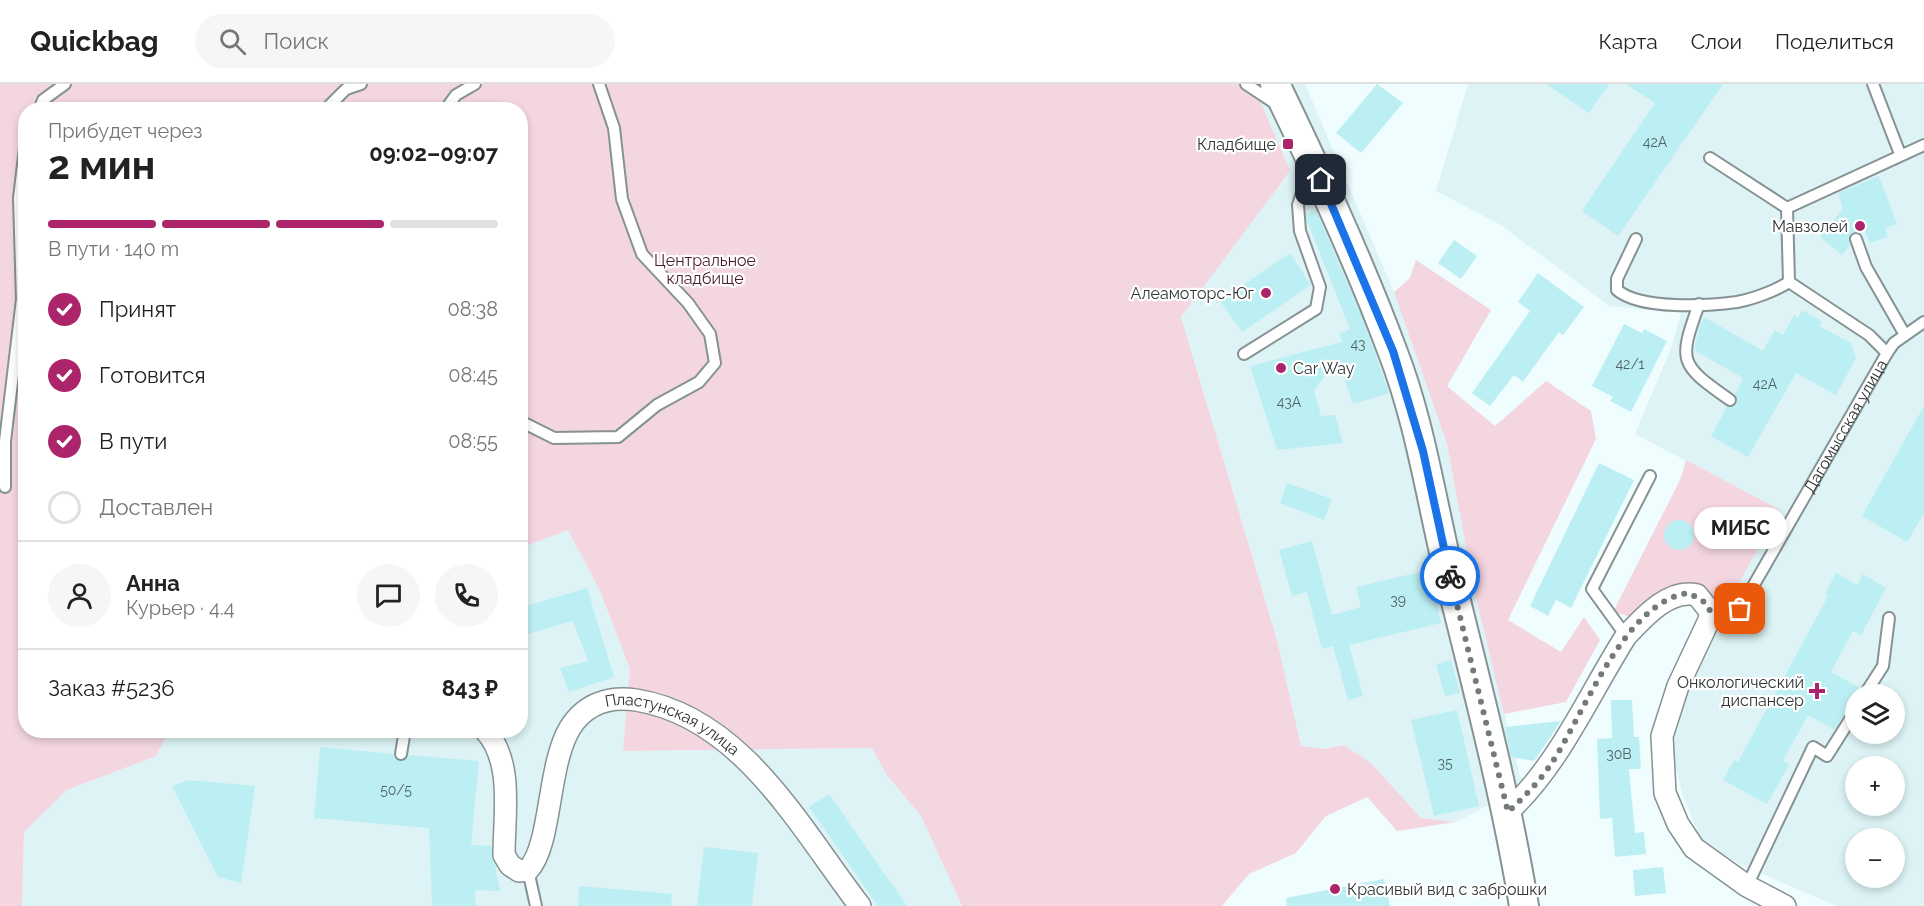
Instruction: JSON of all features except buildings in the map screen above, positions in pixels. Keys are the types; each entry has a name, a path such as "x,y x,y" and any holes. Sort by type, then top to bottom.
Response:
{"street":[{"path":"1275,84 1312,159 1393,351 1420,440 1439,530 1508,812 1524,906"},
{"path":"1508,812 1533,788 1552,762 1626,636 1642,619 1679,594 1697,595 1709,610 1708,626 1678,686 1662,736 1665,793 1678,824 1694,848 1747,886 1785,906"},
{"name":"Пластунская улица","path":"528,870 539,855 555,770 566,736 585,710 600,702 619,697 644,701 684,715 717,734 772,789 860,906"},
{"path":"490,738 500,753 504,767 504,855 510,865 519,871 528,870"}],"lane":[{"path":"42,102 65,84"},
{"path":"333,102 346,89 361,84"},
{"path":"451,102 456,95 475,84"},
{"path":"528,425 554,438 618,437 657,405 699,382 715,363 710,334 688,303 642,254 622,199 614,128 599,84"},
{"path":"1246,84 1289,112"},
{"path":"1873,84 1900,154"},
{"path":"1787,208 1900,154 1924,145"},
{"path":"1710,158 1787,208"},
{"path":"1244,354 1316,309 1320,287 1300,231 1298,205 1312,159"},
{"path":"1787,208 1789,282"},
{"path":"1636,239 1617,279 1617,290 1624,296 1666,305 1738,302 1789,282"},
{"path":"1856,239 1866,267 1905,335"},
{"path":"1789,282 1869,335 1887,353"},
{"path":"1699,304 1685,344 1685,356 1697,377 1730,400"},
{"name":"Дагомысская улица","path":"1709,610 1740,609 1887,353 1905,335 1924,321"},
{"path":"5,487 5,441 18,332"},
{"path":"1626,636 1592,589 1650,476"},
{"path":"1871,684 1883,666 1889,618"},
{"path":"1747,886 1813,747 1827,756 1845,727"},
{"path":"401,754 404,738"},
{"path":"528,870 536,906"}],"shaded area":[{"path":"1253,84 1305,84 1394,292 1447,444 1473,585 1520,776 1534,789 1502,798 1456,822 1421,818 1371,763 1344,745 1324,749 1301,746 1277,640 1181,317 1290,171"},
{"path":"1468,84 1924,84 1924,906 1836,906 1742,865 1702,842 1682,793 1670,742 1684,690 1717,624 1719,598 1731,597 1780,510 1635,434 1672,346 1681,313 1609,306 1499,224 1436,191"},
{"path":"568,530 600,591 630,669 623,751 872,748 886,774 921,816 962,906 22,906 24,832 67,790 156,756 165,738 528,738 528,545"}],"green space":[{"name":"Центральное кладбище","path":"0,84 1253,84 1290,171 1181,317 1277,640 1301,746 1324,749 1344,745 1371,763 1421,818 1456,822 1397,831 1367,797 1326,816 1296,853 1249,874 1222,906 962,906 921,816 886,774 872,748 623,751 630,669 600,591 568,530 528,545 528,102 18,102 18,738 165,738 156,756 67,790 24,832 22,906 0,906"},
{"path":"1416,260 1491,310 1447,386 1495,426 1546,381 1591,411 1596,439 1508,620 1561,652 1584,617 1600,640 1566,702 1504,714 1473,585 1447,444 1394,292 1410,278"},
{"path":"1686,460 1780,510 1731,597 1715,596 1690,587 1673,587 1658,594 1631,617 1613,612 1681,478"}],"way so far":[{"path":"1450,576 1508,812 1533,788 1552,762 1609,663 1626,636 1642,619 1679,594 1697,595 1709,610 1740,609"}],"place":[{"name":"Кладбище","path":"1288,144"},
{"name":"Мавзолей","path":"1860,226"},
{"name":"Алеамоторс-Юг","path":"1266,293"},
{"name":"Car Way","path":"1281,368"},
{"name":"МИБС","path":"1740,609"},
{"name":"Онкологический диспансер","path":"1817,691"},
{"name":"Красивый вид с заброшки","path":"1335,889"}],"route":[{"path":"1321,180 1393,351 1423,451 1450,576"}]}
